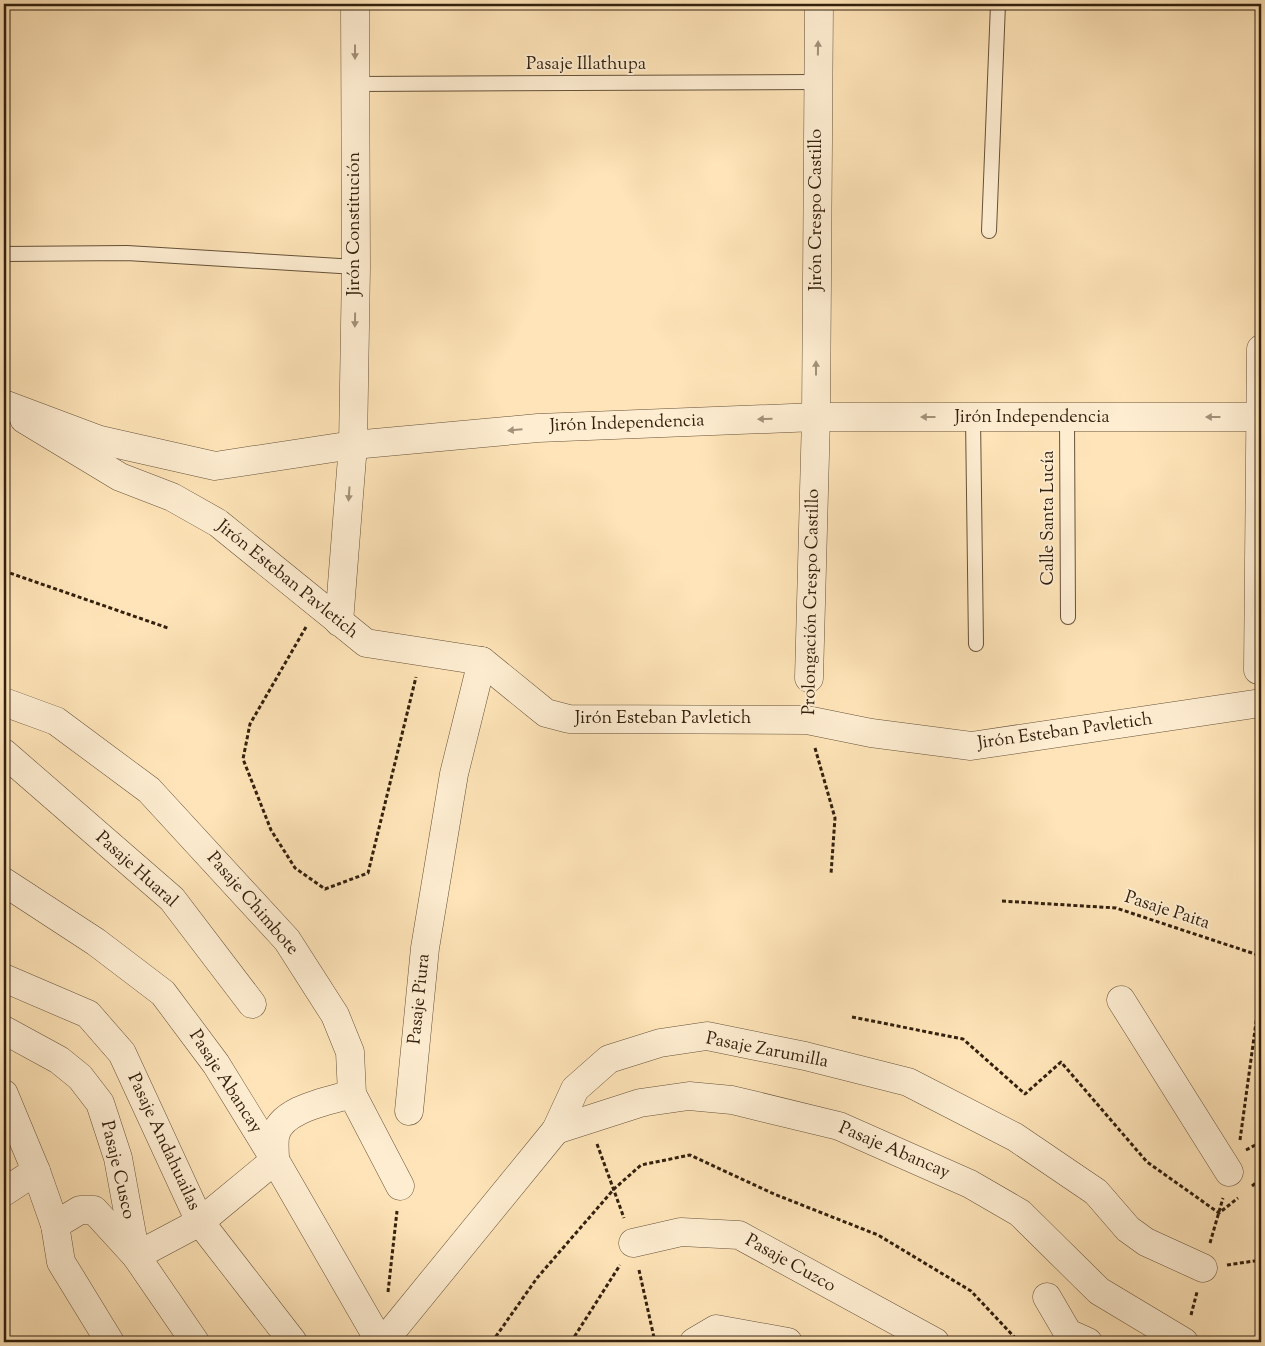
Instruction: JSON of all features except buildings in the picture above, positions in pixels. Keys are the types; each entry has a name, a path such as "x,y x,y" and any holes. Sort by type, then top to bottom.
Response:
{"street":[{"name":"Jirón Constitución","path":"329,613 352,445 356,267 355,4"},
{"name":"Jirón Crespo Castillo","path":"816,417 819,4"},
{"path":"1258,670 1261,349"},
{"name":"Jirón Independencia","path":"4,405 100,440 215,466 352,445 538,428 816,417 1260,417"},
{"name":"Jirón Esteban Pavletich","path":"4,405 120,477 172,497 218,523 366,644 482,661 546,713 569,719 807,720 871,733 971,746 1258,702"},
{"name":"Prolongación Crespo Castillo","path":"809,678 816,417"},
{"name":"Pasaje Piura","path":"409,1111 425,948 454,774 482,661"},
{"name":"Pasaje Chimbote","path":"4,702 56,721 149,790 287,940 335,1016 350,1052 352,1094 400,1186"},
{"name":"Pasaje Huaral","path":"4,753 172,899 252,1004"},
{"name":"Pasaje Abancay","path":"4,882 96,942 163,993 216,1064 382,1342"},
{"name":"Pasaje Andahuailas","path":"4,978 88,1014 122,1053 200,1222 293,1342"},
{"path":"1121,1000 1176,1083 1234,1164"},
{"name":"Pasaje Cusco","path":"4,1030 59,1060 80,1077 100,1103 118,1158 136,1256 195,1342"},
{"name":"Pasaje Zarumilla","path":"382,1342 556,1130 575,1090 609,1059 660,1043 707,1036 805,1056 908,1082 1014,1137 1096,1192 1128,1229 1146,1242 1203,1268"},
{"path":"4,1094 36,1170 55,1225 61,1262 110,1342"},
{"path":"55,1225 80,1210 94,1210 136,1256 200,1222 275,1160 275,1136 283,1120 297,1112 352,1094"},
{"name":"Pasaje Abancay","path":"556,1130 640,1103 689,1096 732,1100 839,1126 970,1184 1020,1213 1099,1291 1184,1342"},
{"path":"4,1192 36,1170"},
{"name":"Pasaje Cuzco","path":"633,1243 681,1232 739,1235 935,1342"},
{"path":"1047,1297 1068,1333 1088,1342"},
{"path":"694,1342 716,1329 788,1342"}],"lane":[{"path":"989,231 998,4"},
{"name":"Pasaje Illathupa","path":"354,84 817,82"},
{"path":"4,254 127,253 356,267"},
{"path":"973,418 976,644"},
{"name":"Calle Santa Lucía","path":"1067,418 1068,617"}],"path":[{"path":"4,571 168,628"},
{"path":"329,613 250,724 243,759 271,830 295,868 325,889 368,873 422,652"},
{"path":"1258,702 1261,792"},
{"name":"Prolongación Crespo Castillo","path":"807,720 835,818 831,874"},
{"name":"Pasaje Paita","path":"1002,901 1116,908 1261,956"},
{"path":"852,1017 963,1039 1025,1094 1061,1062 1147,1162 1219,1213"},
{"path":"1234,1164 1261,1142"},
{"path":"388,1294 400,1186"},
{"path":"571,1342 633,1243"},
{"path":"1203,1268 1261,1260"}]}
